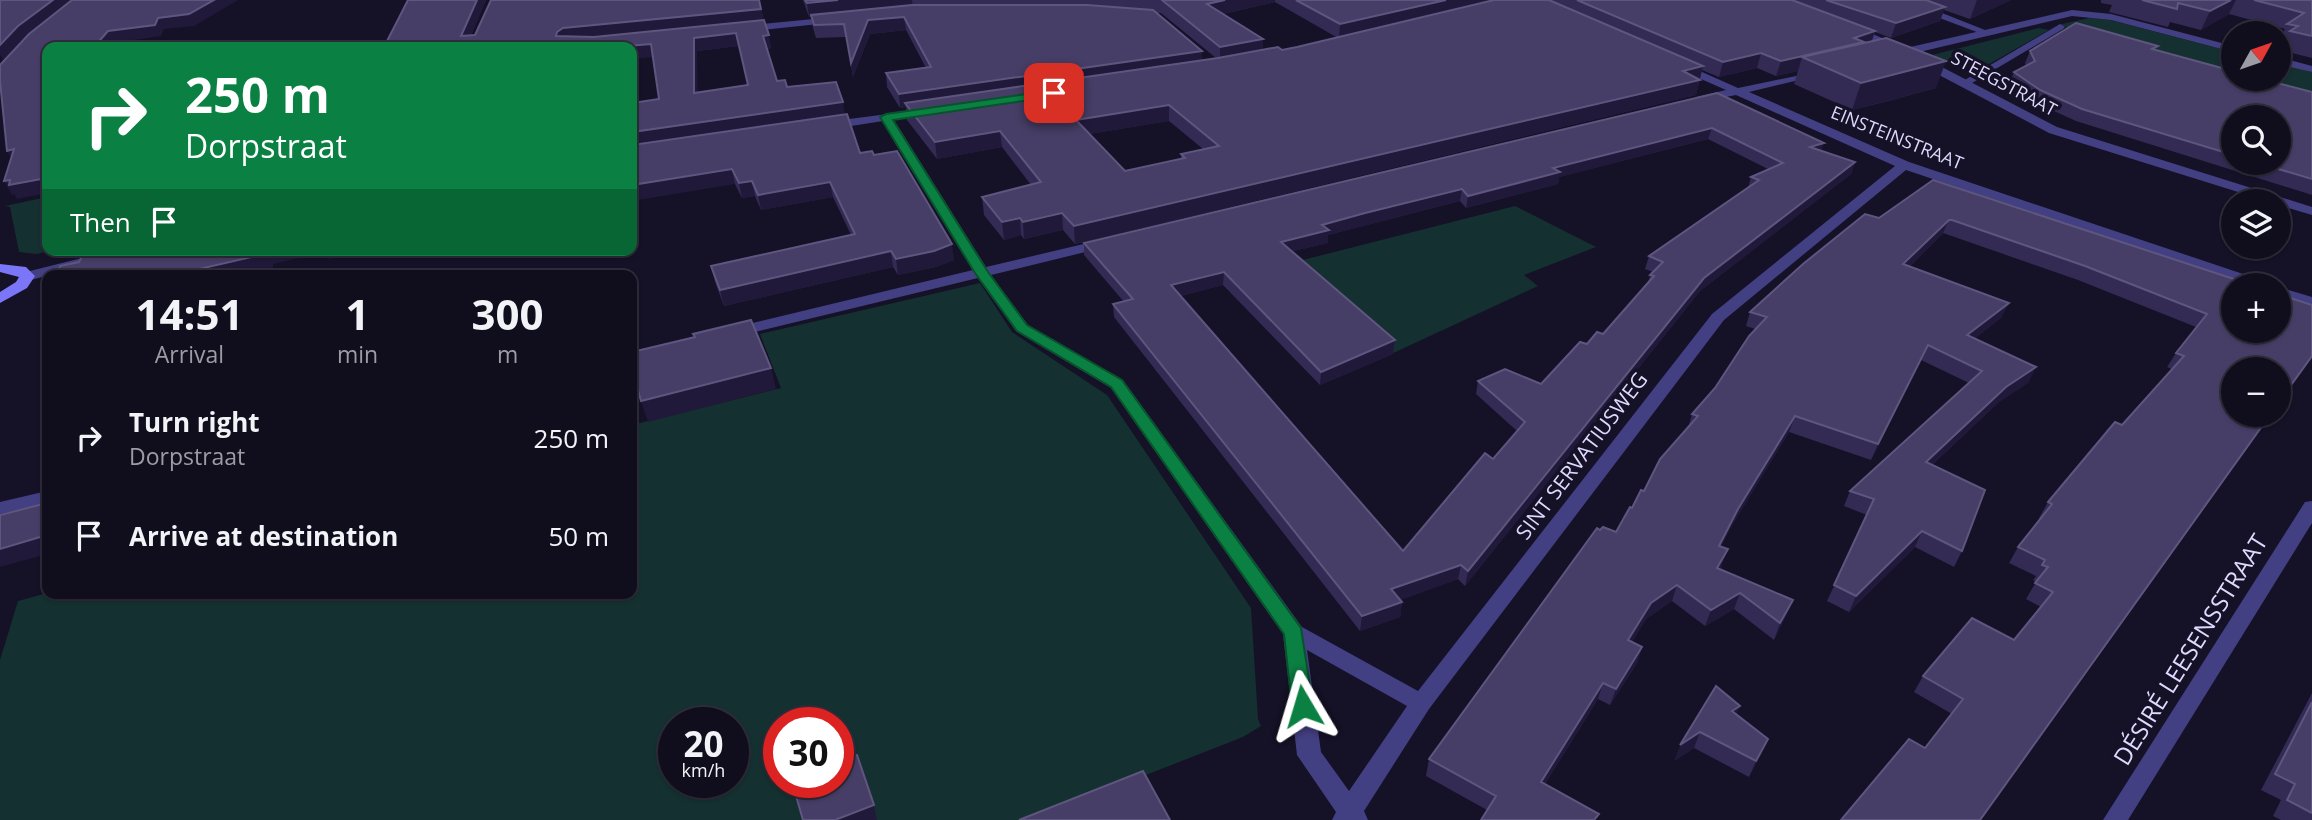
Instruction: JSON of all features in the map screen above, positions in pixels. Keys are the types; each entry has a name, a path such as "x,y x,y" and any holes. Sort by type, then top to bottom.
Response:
{"street":[{"path":"1879,57 2036,20 2083,13 2111,17 2221,46"},
{"path":"734,30 845,19"},
{"path":"2036,20 2073,30"},
{"name":"STEEGSTRAAT","path":"1838,25 1905,51 2020,116 2053,130 2312,211"},
{"name":"EINSTEINSTRAAT","path":"1661,57 1904,165 2226,273"},
{"path":"2291,63 2312,69"},
{"path":"1682,105 1827,70"},
{"path":"819,127 937,110"},
{"path":"886,117 982,273 1022,328 1117,384 1294,633 1421,704"},
{"name":"SINT SERVATIUSWEG","path":"1350,818 1421,704 1718,317 1904,165"},
{"path":"713,338 1116,241"},
{"path":"51,270 96,259"},
{"path":"0,268 21,270 27,276"},
{"path":"0,298 22,285 27,276 42,272"},
{"path":"2291,295 2312,302"},
{"path":"0,508 42,498"},
{"name":"DÉSIRÉ LEESENSSTRAAT","path":"2115,820 2312,508"},
{"path":"1294,633 1309,755 1350,818"}],"lane":[{"path":"1922,0 1920,5 1924,9 1986,32"},
{"path":"1963,84 2060,27"}],"green space":[{"path":"2089,18 2110,20 2221,49 2221,69 2058,25"},
{"path":"2039,28 2049,30 1970,75 1932,55"},
{"path":"2291,66 2312,72 2312,93 2291,87"},
{"path":"42,198 42,253 19,252 10,207 5,206"},
{"path":"1515,206 1596,247 1524,275 1538,286 1389,355 1291,263"},
{"path":"980,283 1012,332 1107,395 1251,608 1258,719 1261,726 1243,737 1031,820 0,820 0,660 18,601 42,594 42,599 637,599 637,424 781,388 760,334"}],"building":[{"path":"0,0 53,0 18,26 0,45"},
{"path":"72,0 214,0 189,14 158,18 155,25 108,31 98,42 42,42 42,179 9,185 10,180 4,181 14,149 7,151 0,65 29,34"},
{"path":"408,0 477,0 461,36 475,35 491,0 759,0 761,9 563,28 556,36 594,37 764,20 769,35 763,36 777,81 785,80 787,87 836,82 843,102 637,131 637,102 659,99 651,44 387,42","holes":["736,33 748,85 694,93 694,38"]},
{"path":"805,0 838,0 807,3"},
{"path":"1162,0 1225,0 1207,4 1263,39 1220,47"},
{"path":"1296,0 1446,0 1340,24"},
{"path":"1494,0 1549,0 1703,66 1683,71 1700,80 1074,226 1062,213 1023,222 1020,218 1002,222 982,197 1041,182 1000,131 935,142 905,103 1278,47 1282,50","holes":["1169,105 1219,146 1181,154 1185,158 1125,171 1076,120"]},
{"path":"1577,0 1792,0 1875,31 1854,38 1864,42 1781,61 1761,53 1723,62"},
{"path":"1826,0 1926,0 1945,7 1896,23"},
{"path":"2142,0 2231,0 2210,11 2178,3 2177,9"},
{"path":"2254,0 2312,0 2312,36 2291,31 2298,26 2291,25 2291,21 2304,13"},
{"path":"912,5 1087,5 1153,10 1202,51 899,94 886,73 931,67 904,17 868,20 851,63 844,24 814,25 811,15"},
{"path":"2076,23 2158,46 2152,49 2221,68 2221,91 2291,91 2291,87 2312,92 2312,179 2291,173 2291,105 2221,105 2221,151 2082,109 2040,90 2014,72 2035,61 2030,51"},
{"path":"1886,38 1946,61 1861,83 1802,57"},
{"path":"1717,93 1824,143 1810,147 1855,162 1704,278 1468,571 1461,565 1391,589 1402,602 1362,616 1113,304 1133,299 1084,243","holes":["1712,128 1783,163 1751,177 1759,180 1649,256 1663,262 1650,275 1654,276 1603,334 1597,332 1587,344 1580,342 1541,384 1505,369 1478,381 1525,422 1493,459 1485,453 1403,551 1171,285 1224,272 1321,372 1395,340 1281,242 1329,230 1322,225 1365,213 1462,189 1468,196 1560,172 1553,168"]},
{"path":"847,114 860,153 872,151 874,155 897,151 952,244 934,251 896,259 891,251 720,290 711,266 855,234 830,182 758,195 752,181 739,183 732,169 637,184 637,144"},
{"path":"1933,180 2221,275 2221,343 2291,343 2291,298 2312,305 2312,356 2291,385 2291,357 2221,357 2221,427 2261,427 1980,820 1841,820 1909,739 1925,748 1963,699 1923,676 1972,618 2014,640 2053,592 2035,583 2048,567 2042,565 2045,560 2018,547 2052,504 2048,502 2115,422 2122,425 2184,356 2176,353 2207,314 2085,266 1949,220 1903,264 2009,303 1967,335 2036,367 2006,387 1926,462 1985,490 1962,551 1922,531 1856,596 1834,585 1874,499 1850,491 1982,371 1928,345 1878,444 1795,416 1738,509 1719,546 1728,549 1717,568 1793,600 1780,623 1740,593 1711,610 1677,585 1651,603 1628,640 1642,647 1616,689 1603,683 1541,782 1599,814 1594,820 1481,820 1496,796 1429,759 1597,528 1600,530 1603,527 1616,532 1641,490 1644,491 1660,459 1698,416 1692,414 1715,388 1749,336 1767,317 1750,312 1803,264 1865,214 1879,218"},
{"path":"82,256 256,256 195,270 59,270 60,266 79,262"},
{"path":"751,320 771,368 641,401 637,386 637,351 695,337 693,334"},
{"path":"42,504 42,536 0,549 0,515"},
{"path":"1716,686 1740,706 1732,711 1768,739 1756,761 1700,732 1680,745"},
{"path":"2312,702 2312,813 2287,800 2295,784 2275,774"},
{"path":"857,755 874,805 835,820 803,820 797,798 854,798 854,756"},
{"path":"1143,771 1170,820 1019,820"}],"route":[{"path":"1054,93 886,117 982,273 1022,328 1117,384 1294,633 1303,706"}]}
